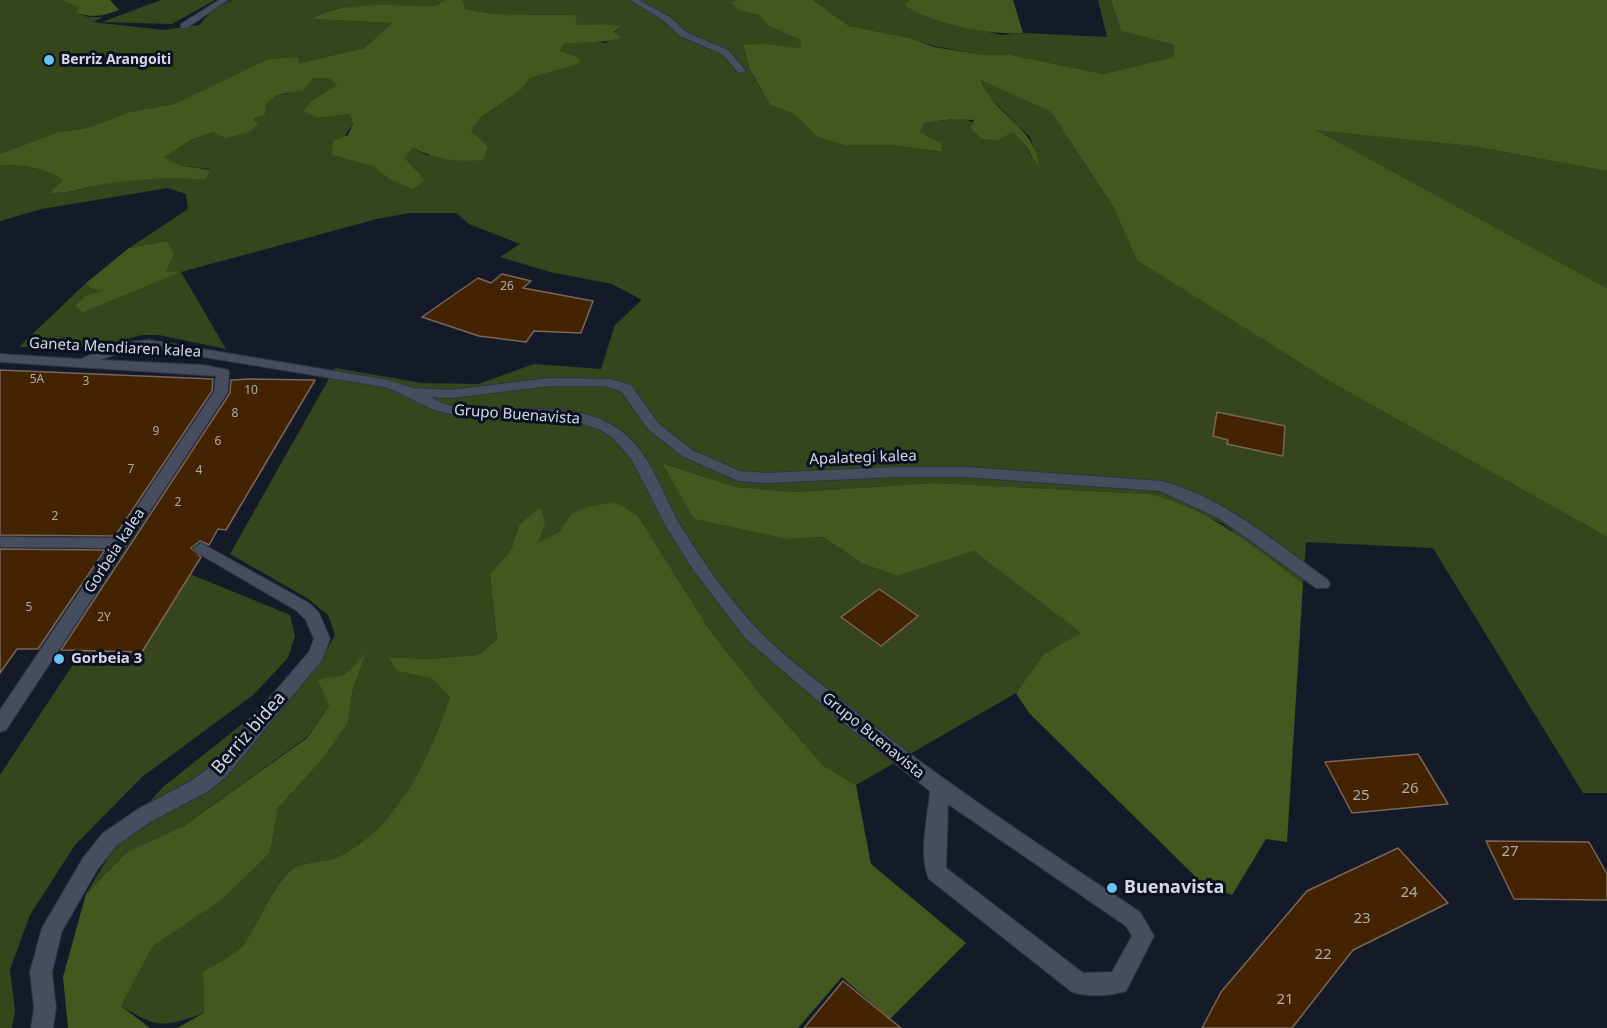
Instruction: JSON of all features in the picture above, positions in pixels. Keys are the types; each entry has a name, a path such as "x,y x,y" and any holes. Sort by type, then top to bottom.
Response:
{"street":[{"path":"184,26 224,0"},
{"path":"634,0 668,19 683,34 725,52 742,71"},
{"name":"Grupo Buenavista","path":"84,362 124,346 149,344 388,384 412,392 431,405 447,410 474,413 563,415 585,418 608,428 625,442 645,470 674,525 705,574 753,636 849,718 940,790 1133,919 1143,936 1118,983 1080,984 936,872 935,848 940,790"},
{"name":"Ganeta Mendiaren kalea","path":"0,358 203,369 223,373 225,376"},
{"name":"Gorbeia kalea","path":"0,725 221,392 225,376"},
{"name":"Apalategi kalea","path":"412,392 451,394 550,382 605,382 626,388 653,426 687,453 738,476 767,478 894,472 966,472 1162,486 1189,494 1226,514 1322,584"},
{"path":"0,542 120,543"},
{"name":"Berriz bidea","path":"42,1028 45,1008 41,972 52,928 90,864 110,839 145,815 198,787 219,771 316,655 322,639 313,616 303,607 201,548"}],"green space":[{"path":"0,0 62,0 80,8 77,13 88,17 103,17 93,22 164,30 199,25 213,10 232,0 445,0 436,6 370,5 322,13 312,19 392,23 364,48 298,63 298,58 268,59 174,104 129,112 87,128 58,132 0,154"},
{"path":"62,0 110,0 119,10 98,16 83,15 77,13 79,8"},
{"path":"161,0 215,0 172,24 102,22"},
{"path":"445,0 463,0 465,9 492,14 575,15 577,19 575,24 609,24 620,27 614,32 621,38 564,44 560,51 578,57 581,63 530,78 522,89 480,118 471,131 488,147 483,160 447,159 413,148 404,158 425,180 413,189 391,180 372,166 332,155 333,141 348,135 353,124 350,114 317,118 303,111 311,101 337,85 331,79 313,78 304,90 277,95 266,104 265,115 253,119 258,124 247,133 225,138 214,132 191,140 164,157 179,165 210,170 206,180 142,179 50,193 63,180 49,172 33,168 0,166 0,154 58,132 87,128 129,112 174,104 268,59 298,57 299,63 364,48 392,23 312,19 323,13 371,5 436,6"},
{"path":"463,0 738,0 732,2 739,9 759,15 767,25 800,40 802,48 743,46 749,69 770,105 794,114 817,137 844,145 892,145 941,152 941,143 920,132 924,123 957,119 972,122 999,140 1012,131 1040,166 1030,137 987,95 981,79 1051,112 1114,208 1138,260 1329,381 1607,537 1607,793 1583,793 1433,548 1306,542 1303,584 1222,523 1149,494 935,483 796,492 736,487 663,463 694,519 786,539 823,537 863,564 898,576 974,551 1082,633 1044,654 1016,693 856,785 824,766 760,694 709,629 638,516 571,514 559,532 537,544 519,525 511,550 490,574 497,640 478,655 428,659 388,657 397,671 432,677 450,697 422,766 395,809 360,843 338,857 299,866 287,873 273,892 244,944 231,956 203,972 204,1013 179,1021 161,1023 152,1022 121,1006 153,946 223,899 270,853 278,808 321,761 348,721 353,689 365,655 307,737 184,826 128,851 86,894 124,831 163,787 319,663 335,635 328,615 307,598 230,554 335,368 422,383 478,384 534,364 601,369 615,325 642,300 612,284 550,272 500,257 520,244 469,224 456,213 410,213 377,219 181,272 226,349 159,335 142,335 97,347 19,347 86,283 92,289 105,291 75,306 82,313 178,272 166,271 167,241 129,248 188,209 186,194 168,188 42,209 0,221 0,166 33,168 49,172 63,180 51,193 70,192 102,184 141,179 206,180 210,169 179,165 163,157 191,140 265,115 266,104 277,95 288,94 313,78 332,79 337,85 311,101 303,111 317,118 350,114 353,124 332,155 372,166 391,180 403,158 413,148 428,156 471,131 480,118 522,89 530,78 580,63 578,57 559,51 564,44 588,41 606,43 619,28 608,25 574,24 575,15 492,14 465,9"},
{"path":"738,0 813,0 849,26 910,38 934,47 984,55 1012,55 1103,74 1173,57 1174,45 1121,31 1111,0 1607,0 1607,171 1472,146 1316,130 1607,288 1607,537 1329,381 1137,260 1114,208 1051,112 981,80 995,103 1030,140 1040,168 1025,145 1012,132 999,140 982,139 971,128 974,120 952,119 924,123 920,132 941,143 942,152 892,145 844,145 817,137 794,114 770,105 749,68 743,45 763,44 801,48 800,40 767,25 759,15 739,10 731,2"},
{"path":"813,0 910,0 905,5 957,24 1001,35 1023,33 1107,37 1098,0 1111,0 1121,31 1174,45 1173,57 1103,74 1012,55 984,55 934,46 910,38 849,26"},
{"path":"910,0 1013,0 1023,33 978,30 945,23 904,5"},
{"path":"1314,129 1472,146 1607,171 1607,288"},
{"path":"167,241 174,253 166,271 180,272 82,313 75,306 85,296 103,291 92,289 86,283 129,248"},
{"path":"662,463 736,487 796,492 935,483 1149,494 1172,501 1212,519 1303,584 1287,842 1266,839 1232,895 1202,883 1029,713 1016,693 1044,654 1081,633 974,551 898,576 863,564 823,537 786,539 694,519"},
{"path":"615,502 638,516 709,629 760,694 824,766 856,785 871,864 966,943 890,1019 842,977 798,1028 177,1028 204,1013 203,972 230,956 244,944 273,892 287,874 299,866 338,857 360,844 379,828 409,789 432,744 450,697 432,678 397,671 388,657 428,659 478,655 497,640 490,574 511,550 519,525 540,507 545,522 538,543 559,532 571,514 587,507"},
{"path":"190,574 290,615 295,636 288,658 253,695 142,777 75,845 30,915 10,969 15,1011 12,1028 0,1028 0,775 82,651 142,652"},
{"path":"366,653 353,689 348,722 321,761 278,808 270,853 223,899 153,946 121,1006 150,1028 68,1028 63,977 86,894 128,851 184,826 307,738 329,706 318,680 345,675"}],"building":[{"path":"502,274 531,281 523,288 593,301 581,333 534,331 526,342 479,336 422,317 478,278 491,283"},
{"path":"0,370 213,379 212,391 115,536 0,535"},
{"path":"231,380 315,380 226,530 218,529 209,545 200,541 191,548 201,557 142,652 61,650 230,393"},
{"path":"1217,412 1285,426 1283,456 1227,444 1228,440 1213,436"},
{"path":"0,549 105,550 38,649 17,649 0,673"},
{"path":"879,589 918,616 881,646 841,617"},
{"path":"1418,754 1448,804 1352,813 1325,762"},
{"path":"1486,841 1589,842 1607,874 1607,900 1514,899"},
{"path":"1398,848 1448,903 1353,950 1292,1028 1202,1028 1221,992 1307,891"},
{"path":"843,981 901,1028 804,1028"}],"place":[{"name":"Berriz Arangoiti","path":"49,60"},
{"name":"Gorbeia 3","path":"59,659"},
{"name":"Buenavista","path":"1112,888"}]}
